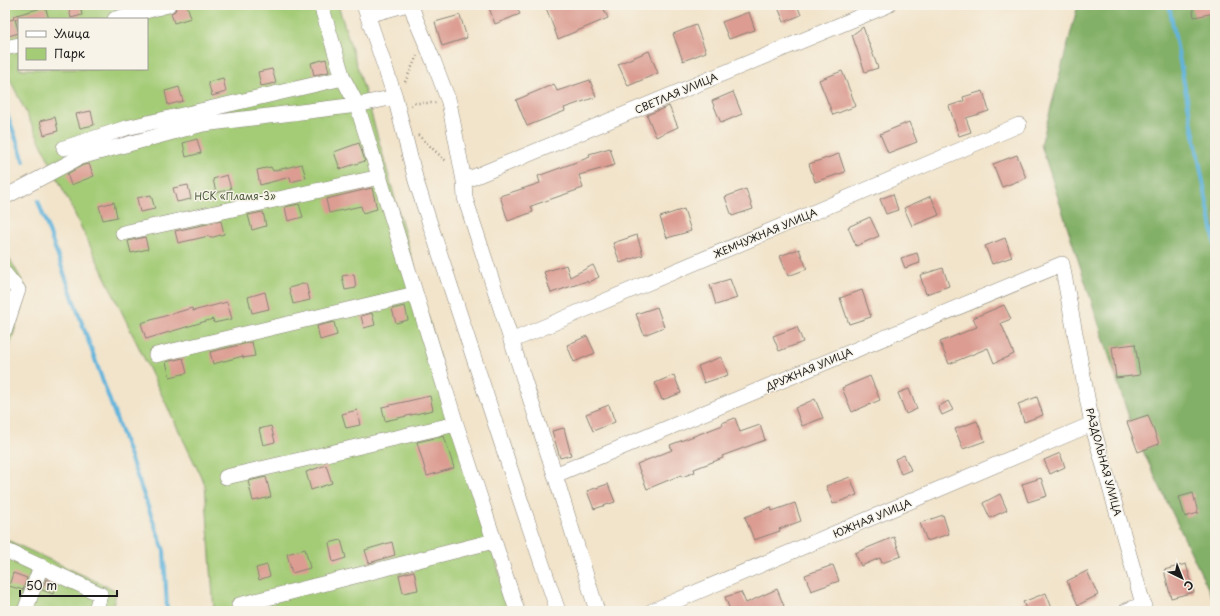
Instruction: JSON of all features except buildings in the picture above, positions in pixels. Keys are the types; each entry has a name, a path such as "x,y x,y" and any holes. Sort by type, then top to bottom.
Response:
{"street":[{"path":"119,18 168,5"},
{"path":"321,5 343,78 357,105 456,424 517,611"},
{"path":"404,5 366,10 399,92 416,181 558,611"},
{"path":"411,5 450,106 465,198 555,475 597,611"},
{"name":"СВЕТЛАЯ УЛИЦА","path":"462,175 888,5"},
{"path":"5,48 18,45"},
{"path":"64,148 126,128 343,78"},
{"path":"5,197 80,157 203,124 357,105 399,92"},
{"name":"ЖЕМЧУЖНАЯ УЛИЦА","path":"511,341 1019,125"},
{"path":"123,233 380,177"},
{"name":"РАЗДОЛЬНАЯ УЛИЦА","path":"1062,264 1092,424 1145,607"},
{"name":"ДРУЖНАЯ УЛИЦА","path":"555,475 1062,264"},
{"path":"5,274 18,290 5,329"},
{"path":"156,354 415,294"},
{"path":"226,477 456,424"},
{"name":"ЮЖНАЯ УЛИЦА","path":"652,611 1092,424"},
{"path":"239,605 494,541"},
{"path":"5,550 100,594 96,611"},
{"path":"25,611 41,566"},
{"path":"1126,611 1145,607"}],"path":[{"path":"399,92 424,39"},
{"path":"408,106 415,103 432,102 450,106"},
{"path":"414,132 462,175"}],"green space":[{"name":"НСК «Пламя-3»","path":"5,5 338,5 366,95 510,611 214,611 205,485 5,69"},
{"path":"1078,5 1207,5 1215,44 1215,603 1133,430 1041,145"},
{"path":"5,251 27,289 5,362"},
{"path":"5,539 117,591 111,611 5,611"}],"waterway":[{"path":"1169,5 1215,244"},
{"path":"5,108 24,161"},
{"path":"38,201 164,551 167,611"}]}
